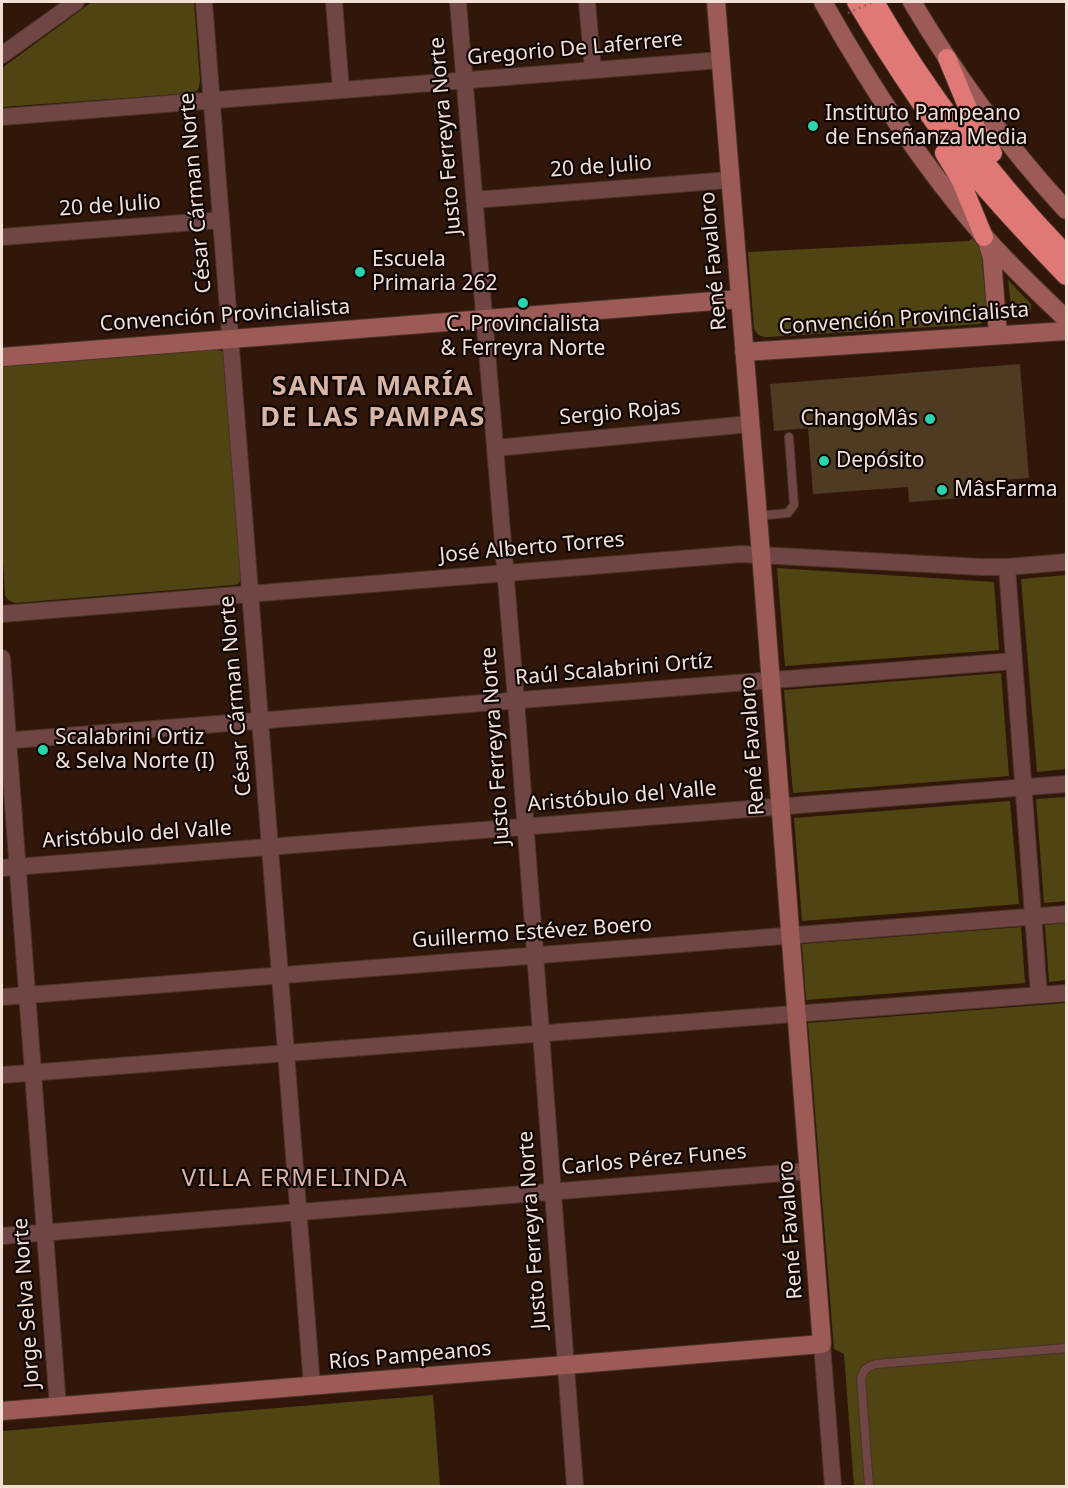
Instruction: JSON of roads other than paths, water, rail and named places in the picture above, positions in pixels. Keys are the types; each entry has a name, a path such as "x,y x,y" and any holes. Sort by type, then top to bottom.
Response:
{"highway":[{"path":"874,2 974,149 1066,254"},
{"path":"852,8 872,27 917,98 966,164 1018,226 1066,276"},
{"path":"872,27 899,88 958,175 984,237"},
{"path":"947,58 981,137 1053,223 1066,243"}],"street":[{"path":"2,56 76,2"},
{"name":"César Cárman Norte","path":"204,2 312,1386"},
{"path":"334,2 341,90"},
{"name":"Justo Ferreyra Norte","path":"458,2 516,700 575,1486"},
{"path":"587,2 593,70"},
{"name":"René Favaloro","path":"716,2 833,1486"},
{"path":"824,2 858,63 887,108 943,186 984,237 1066,319"},
{"path":"912,2 969,91 1002,135 1066,210"},
{"name":"Gregorio De Laferrere","path":"2,117 721,60"},
{"name":"20 de Julio","path":"474,200 730,180"},
{"name":"20 de Julio","path":"2,237 221,220"},
{"path":"984,237 992,258 998,335"},
{"name":"Convención Provincialista","path":"2,357 740,299"},
{"name":"Convención Provincialista","path":"744,352 1066,331"},
{"name":"Sergio Rojas","path":"495,448 750,424"},
{"name":"José Alberto Torres","path":"2,614 734,554 972,567 1007,567 1066,562"},
{"path":"1007,567 1039,995"},
{"name":"Jorge Selva Norte","path":"2,658 9,867 27,995 58,1407"},
{"name":"Raúl Scalabrini Ortíz","path":"5,741 1014,661"},
{"name":"Aristóbulo del Valle","path":"9,867 1066,784"},
{"name":"Guillermo Estévez Boero","path":"2,997 1066,914"},
{"path":"2,1075 1066,993"},
{"name":"Carlos Pérez Funes","path":"2,1236 809,1170"},
{"name":"Ríos Pampeanos","path":"2,1411 822,1344"}],"lane":[{"path":"758,516 785,513 793,508 789,437"},
{"path":"869,1486 861,1379 865,1369 876,1364 1066,1348"}],"place":[{"name":"Instituto Pampeano de Enseñanza Media","path":"813,126"},
{"name":"Escuela Primaria 262","path":"360,272"},
{"name":"C. Provincialista & Ferreyra Norte","path":"523,303"},
{"name":"ChangoMâs","path":"930,419"},
{"name":"Depósito","path":"824,461"},
{"name":"MâsFarma","path":"942,490"},
{"name":"Scalabrini Ortiz & Selva Norte (I)","path":"43,750"}],"district":[{"name":"SANTA MARÍA DE LAS PAMPAS","path":"373,402"},
{"name":"VILLA ERMELINDA","path":"295,1179"}]}
